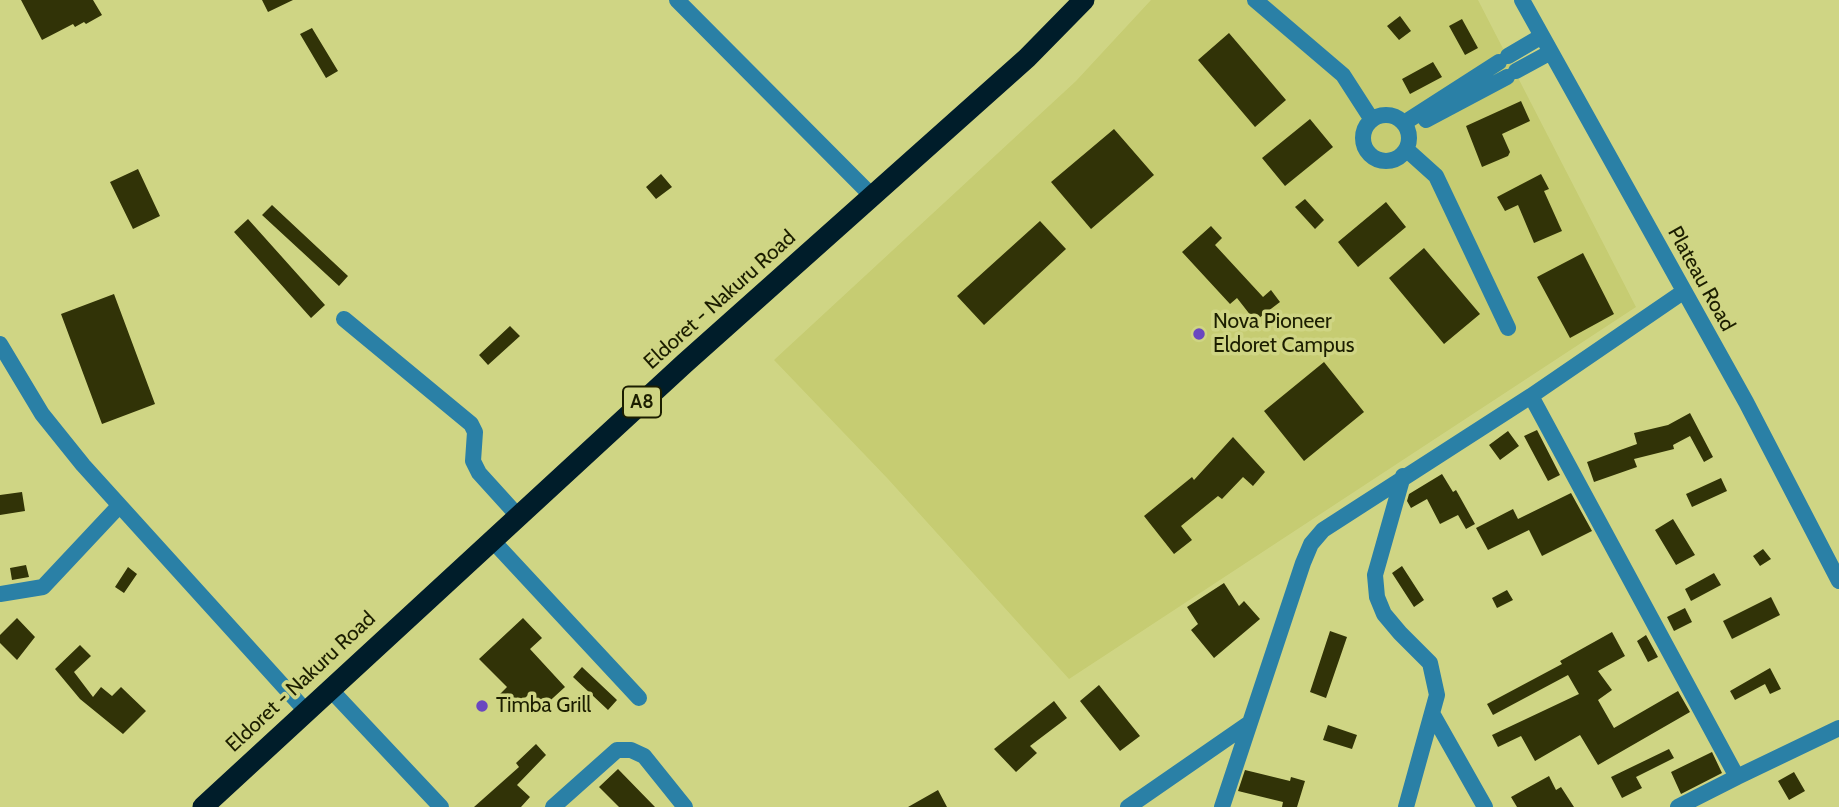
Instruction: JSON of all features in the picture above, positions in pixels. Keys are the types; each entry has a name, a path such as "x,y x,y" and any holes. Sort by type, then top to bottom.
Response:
{"highway":[{"name":"Eldoret - Nakuru Road","path":"203,807 304,710 1027,58 1084,0"}],"street":[{"path":"677,0 873,197"},
{"path":"1255,0 1343,75 1372,120"},
{"name":"Plateau Road","path":"1522,0 1746,402 1839,581"},
{"path":"1406,127 1507,66 1542,36"},
{"path":"1507,66 1551,52"},
{"path":"1406,127 1387,115 1372,120 1364,131 1363,139 1369,154 1383,161 1391,160 1406,149"},
{"path":"1406,127 1406,149 1436,176 1508,328"},
{"path":"1222,807 1311,544 1340,516 1531,396 1683,292"},
{"path":"344,319 471,424 475,432 472,461 479,473 518,516"},
{"path":"0,344 42,414 119,506 304,710"},
{"path":"1531,396 1737,777"},
{"path":"1403,476 1375,575 1377,597 1384,614 1430,663 1437,695 1406,807"},
{"path":"0,594 43,587 119,506"},
{"path":"492,540 639,698"},
{"path":"329,688 441,807"},
{"path":"1433,715 1485,807"},
{"path":"1128,807 1248,724"},
{"path":"1678,807 1839,728"},
{"path":"553,807 617,750 631,750 645,757 685,807"}],"shaded area":[{"name":"Nova Pioneer Eldoret Campus","path":"1151,0 1478,0 1636,307 1069,679 888,479 774,360 1076,81"}],"building":[{"path":"21,0 93,0 102,15 86,24 84,22 75,27 73,24 42,40"},
{"path":"262,0 293,0 268,12"},
{"path":"1400,16 1411,31 1399,40 1387,26"},
{"path":"1462,19 1478,48 1465,55 1449,26"},
{"path":"312,28 338,71 326,78 300,34"},
{"path":"1229,33 1286,100 1255,127 1198,60"},
{"path":"1433,62 1442,77 1410,94 1402,79"},
{"path":"1521,101 1530,121 1502,134 1510,152 1508,156 1482,167 1466,126"},
{"path":"1310,119 1333,147 1285,186 1262,158"},
{"path":"1114,129 1154,175 1091,229 1051,182"},
{"path":"138,169 160,216 133,229 110,182"},
{"path":"661,174 672,187 656,199 646,187"},
{"path":"1541,174 1549,189 1544,191 1562,231 1534,243 1518,205 1505,211 1497,197"},
{"path":"1305,199 1324,220 1315,229 1295,207"},
{"path":"1386,202 1406,227 1358,267 1338,242"},
{"path":"272,205 348,276 339,286 262,215"},
{"path":"248,219 325,305 311,318 234,232"},
{"path":"1040,221 1066,249 984,325 957,296"},
{"path":"1211,226 1222,238 1215,245 1263,297 1271,290 1280,302 1255,321 1237,298 1230,304 1182,252"},
{"path":"1424,248 1480,314 1444,344 1389,278"},
{"path":"1583,253 1614,314 1570,338 1537,277"},
{"path":"114,294 155,404 102,424 61,314"},
{"path":"510,326 520,336 488,365 479,355"},
{"path":"1324,362 1364,412 1304,461 1264,411"},
{"path":"1690,413 1713,457 1704,462 1690,436 1673,445 1674,449 1634,459 1637,467 1594,482 1587,462 1637,444 1634,433 1668,425"},
{"path":"1537,430 1560,475 1548,481 1524,436"},
{"path":"1508,431 1519,446 1500,460 1489,445"},
{"path":"1233,437 1265,472 1253,486 1243,477 1222,499 1218,496 1181,526 1192,540 1174,554 1144,516 1192,477 1194,480"},
{"path":"1442,474 1453,492 1456,490 1475,524 1466,529 1458,515 1440,524 1427,499 1411,508 1407,501 1409,494"},
{"path":"1721,478 1727,491 1692,507 1686,494"},
{"path":"22,492 25,511 0,515 0,495"},
{"path":"1571,493 1592,531 1542,556 1529,530 1488,550 1476,528 1513,509 1518,519"},
{"path":"1673,519 1695,555 1676,565 1655,530"},
{"path":"1763,549 1771,559 1760,566 1753,556"},
{"path":"26,565 29,577 12,580 10,568"},
{"path":"1402,566 1424,600 1414,607 1392,573"},
{"path":"128,567 137,574 124,593 115,587"},
{"path":"1714,573 1721,585 1691,601 1685,589"},
{"path":"1224,583 1239,606 1244,601 1260,619 1214,658 1191,630 1198,624 1187,607"},
{"path":"1507,590 1513,600 1497,608 1492,598"},
{"path":"1771,597 1780,615 1732,639 1723,621"},
{"path":"1685,608 1692,622 1674,631 1667,617"},
{"path":"17,618 35,637 17,660 0,643 0,635"},
{"path":"523,618 542,638 530,649 565,687 542,708 529,694 512,711 498,696 507,687 479,659"},
{"path":"1330,631 1347,637 1326,698 1310,692"},
{"path":"1612,632 1625,656 1598,671 1612,690 1598,700 1614,728 1678,691 1690,712 1598,765 1580,735 1535,761 1521,736 1498,747 1492,735 1579,694 1568,675 1493,715 1487,704 1562,664 1560,661"},
{"path":"1646,635 1658,657 1648,662 1637,641"},
{"path":"80,645 91,656 74,672 93,697 101,687 112,696 121,687 146,711 123,734 80,699 55,669"},
{"path":"582,667 617,700 608,710 573,677"},
{"path":"1770,668 1781,689 1770,694 1765,684 1735,700 1730,691"},
{"path":"1099,685 1140,736 1120,751 1080,701"},
{"path":"1054,701 1067,718 1030,746 1037,753 1016,772 994,749"},
{"path":"1328,725 1357,735 1352,749 1323,740"},
{"path":"536,744 546,755 517,785 530,797 521,807 474,807 519,767 516,763"},
{"path":"1669,749 1674,758 1636,777 1642,788 1622,798 1611,777"},
{"path":"1712,752 1722,773 1681,794 1671,772"},
{"path":"618,769 655,807 619,807 599,787"},
{"path":"1245,770 1290,781 1291,777 1305,781 1297,807 1282,807 1283,802 1238,791"},
{"path":"1794,772 1805,791 1789,800 1778,781"},
{"path":"1549,776 1556,790 1561,787 1574,807 1517,807 1511,797"},
{"path":"938,790 947,807 908,807"}],"place":[{"name":"Nova Pioneer Eldoret Campus","path":"1199,334"},
{"name":"Timba Grill","path":"482,706"}]}
